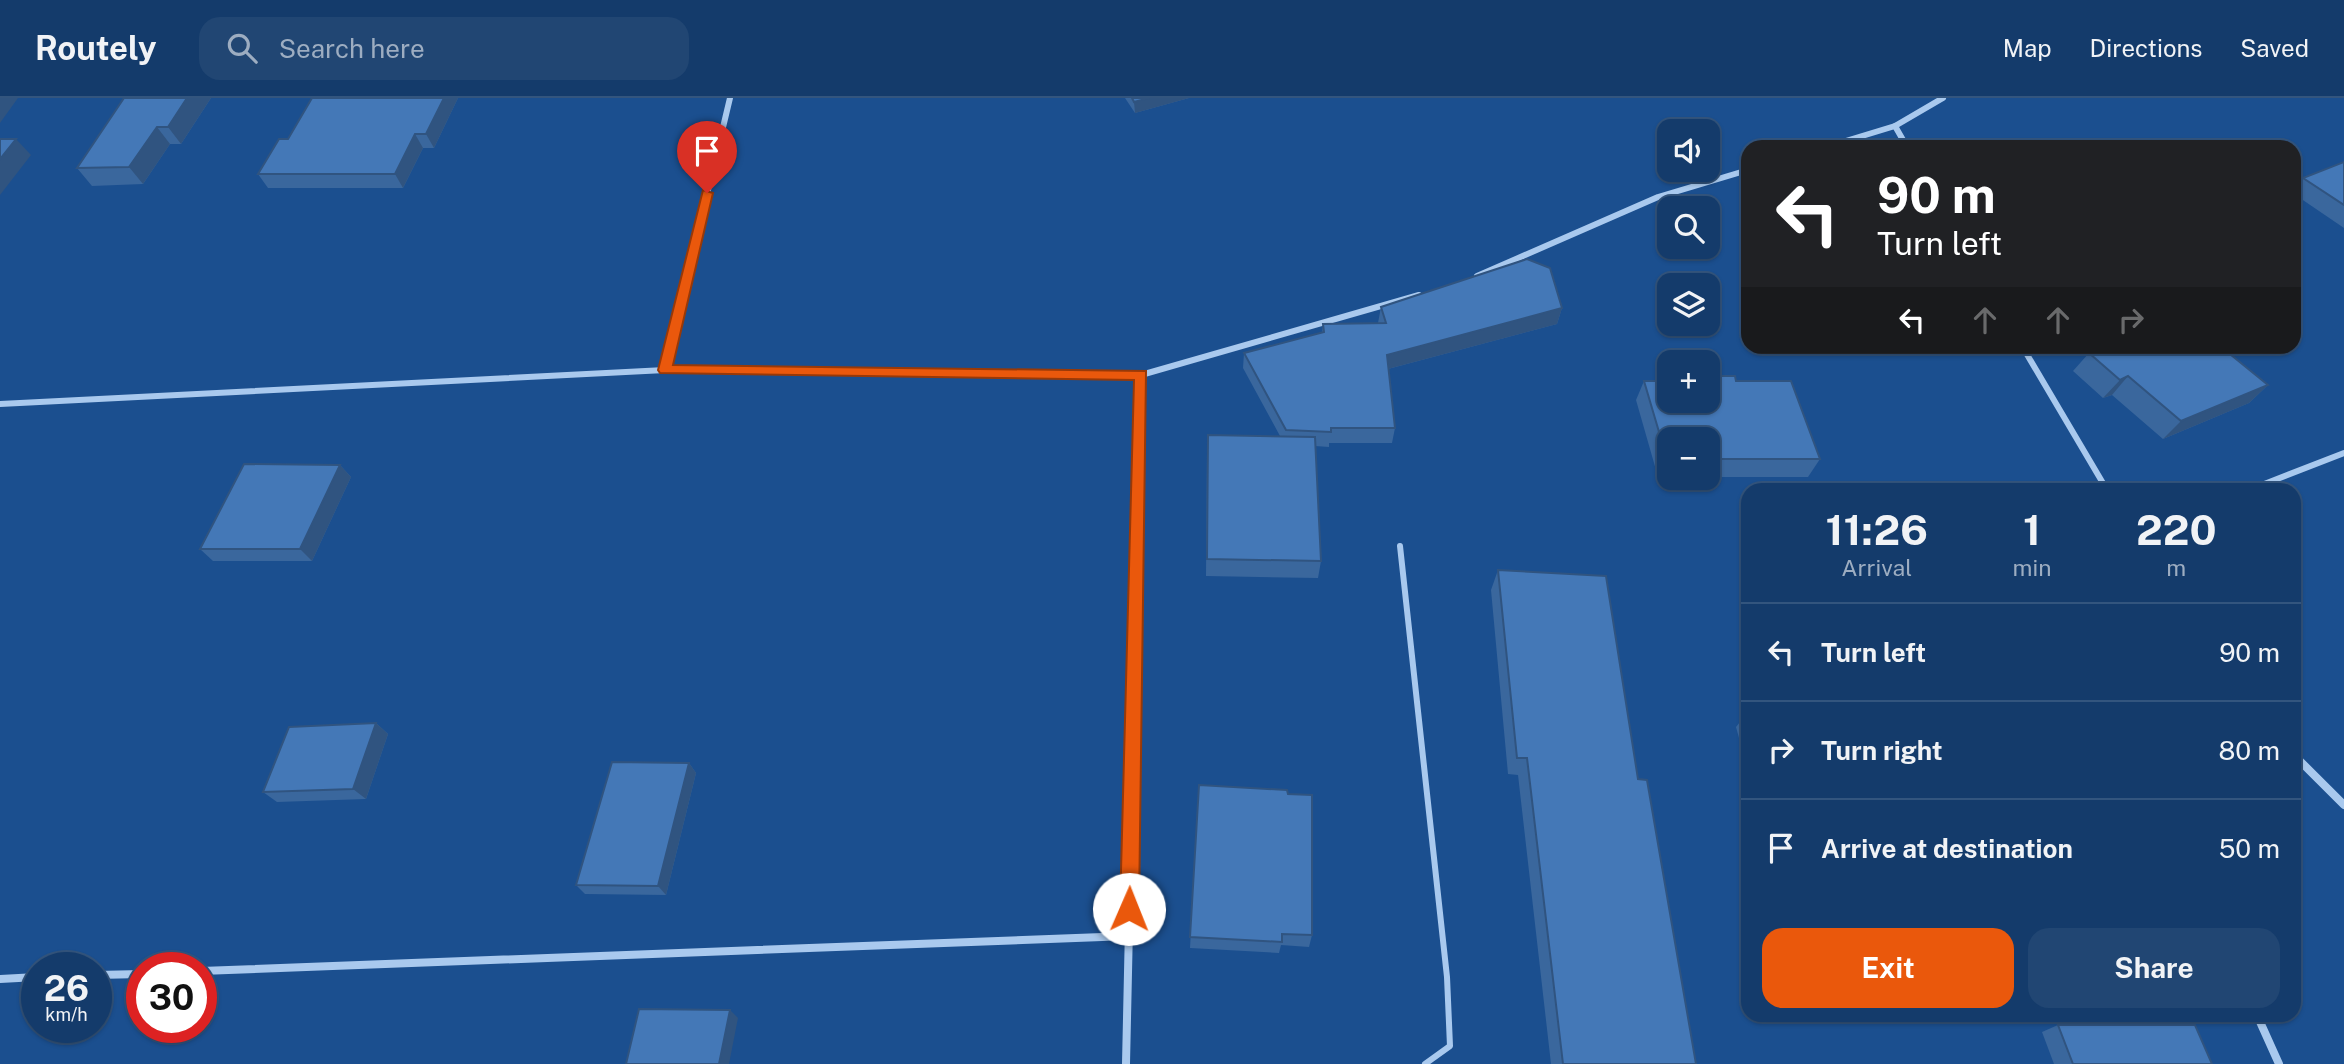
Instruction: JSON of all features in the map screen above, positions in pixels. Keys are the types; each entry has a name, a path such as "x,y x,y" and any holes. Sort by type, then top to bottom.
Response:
{"street":[{"path":"665,370 730,98"},
{"path":"1849,140 1895,126 1933,100 1943,98"},
{"path":"1895,126 1903,140"},
{"path":"1474,277 1658,197 1741,172"},
{"path":"0,404 665,370 1141,374 1422,294"},
{"path":"2027,354 2103,483"},
{"path":"1126,1064 1141,374"},
{"path":"2267,483 2344,453"},
{"path":"2301,762 2344,804"},
{"path":"217,970 1129,936"},
{"path":"0,979 21,978"},
{"path":"2260,1022 2279,1064"}],"lane":[{"path":"1400,546 1447,977 1450,1046 1426,1064"}],"building":[{"path":"124,98 187,98 168,127 157,127 129,167 77,168"},
{"path":"312,98 444,98 426,134 415,134 395,174 258,174 279,139 288,139"},
{"path":"1132,98 1149,98 1134,102"},
{"path":"0,139 16,139 0,159"},
{"path":"2344,162 2344,205 2303,178"},
{"path":"1527,259 1550,268 1562,308 1387,355 1395,428 1331,428 1331,432 1286,430 1244,353 1324,332 1323,324 1386,323 1381,307"},
{"path":"2090,354 2230,354 2268,385 2181,421 2128,376 2120,380"},
{"path":"1720,376 1735,376 1736,381 1791,381 1820,459 1720,459 1720,427 1658,427 1644,381 1657,381 1657,413 1720,413"},
{"path":"1208,435 1315,437 1321,561 1207,559"},
{"path":"244,464 340,465 300,549 200,549"},
{"path":"1498,570 1606,576 1638,779 1647,780 1696,1064 1563,1064 1527,758 1517,758"},
{"path":"376,723 353,789 263,792 289,727"},
{"path":"612,762 689,763 658,886 576,885"},
{"path":"1199,785 1287,790 1288,794 1312,795 1312,935 1282,934 1282,942 1190,937"},
{"path":"639,1009 730,1010 719,1064 626,1064"},
{"path":"2058,1025 2195,1025 2212,1064 2073,1064"}],"route":[{"path":"707,193 665,370 1141,374 1129,909"}]}
